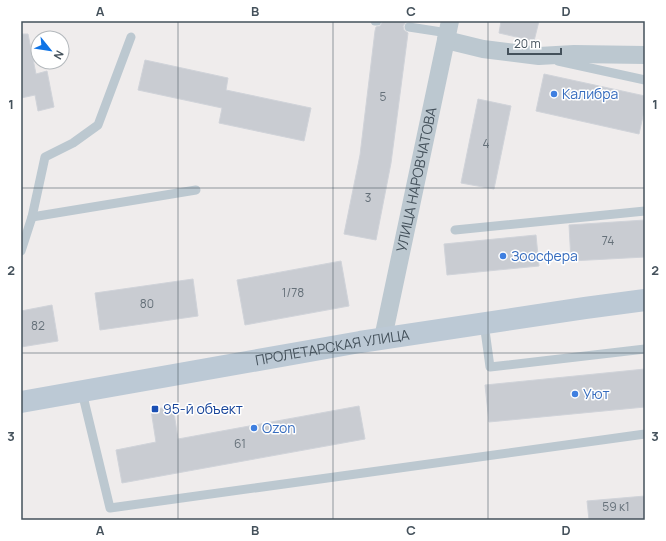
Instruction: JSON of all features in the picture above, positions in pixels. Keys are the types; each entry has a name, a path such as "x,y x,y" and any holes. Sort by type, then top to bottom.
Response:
{"street":[{"path":"448,31 483,49 539,56 574,54 645,56"},
{"name":"УЛИЦА НАРОВЧАТОВА","path":"383,338 448,31"},
{"name":"ПРОЛЕТАРСКАЯ УЛИЦА","path":"21,402 383,338 645,300"}],"lane":[{"path":"409,27 448,31"},
{"path":"21,251 32,217 45,157 73,143 98,125 131,37"},
{"path":"539,56 645,80"},
{"path":"32,217 196,190"},
{"path":"455,230 645,211"},
{"path":"484,323 490,367 645,350"},
{"path":"82,392 110,508 645,434"}],"building":[{"path":"383,21 410,21 406,22 403,26 404,30 408,33 391,163 376,240 344,234 360,155 375,31 376,27 380,26"},
{"path":"501,21 539,21 534,41 499,33"},
{"path":"21,34 28,34 30,44 30,70 35,70 36,74 47,71 54,107 38,111 35,95 21,98"},
{"path":"145,60 228,78 226,90 311,108 304,141 219,123 222,108 138,90"},
{"path":"544,74 645,96 645,107 639,134 536,111"},
{"path":"478,99 511,106 494,189 461,183"},
{"path":"645,220 645,257 571,261 569,225"},
{"path":"536,235 539,266 447,275 444,244"},
{"path":"341,261 349,306 245,325 237,280"},
{"path":"193,279 198,316 100,330 95,293"},
{"path":"52,305 58,341 21,347 21,311"},
{"path":"645,369 645,407 489,422 485,385"},
{"path":"173,406 178,439 359,406 365,439 122,483 116,450 156,442 151,410"},
{"path":"645,496 645,520 589,520 587,501"}],"place":[{"name":"Калибра","path":"554,94"},
{"name":"Зоосфера","path":"503,256"},
{"name":"Уют","path":"575,394"},
{"name":"95-й объект","path":"155,409"},
{"name":"Ozon","path":"254,428"}]}
